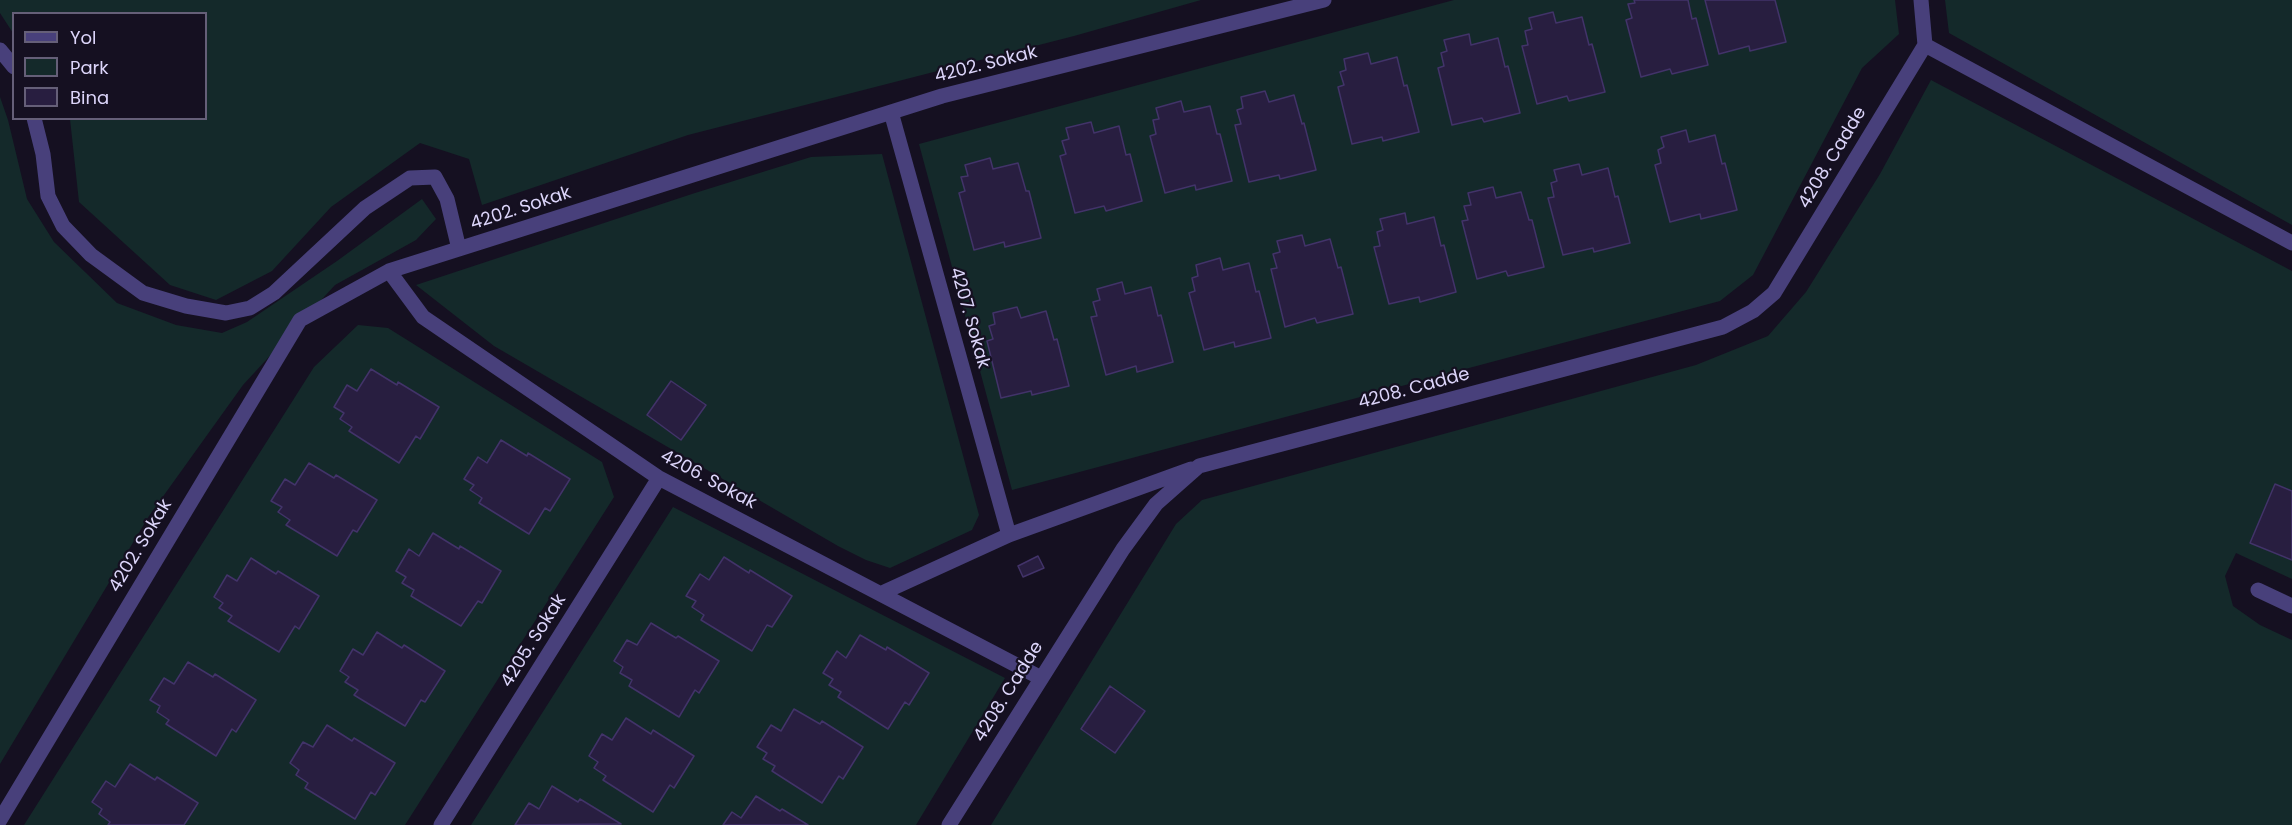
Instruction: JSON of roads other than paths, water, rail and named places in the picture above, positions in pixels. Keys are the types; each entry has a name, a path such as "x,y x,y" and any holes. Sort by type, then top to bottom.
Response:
{"street":[{"name":"4202. Sokak","path":"0,820 300,320 389,271 942,96 1324,0"},
{"path":"1921,0 1925,45 2292,243"},
{"name":"4208. Cadde","path":"949,825 1124,549 1156,504 1199,466 1723,327 1753,311 1774,293 1925,45"},
{"path":"0,50 12,65"},
{"name":"4207. Sokak","path":"891,112 1009,535"},
{"path":"34,120 43,154 48,196 63,226 91,255 143,293 186,306 226,313 250,308 274,293 365,208 410,178 435,177 447,199 459,249"},
{"name":"4206. Sokak","path":"389,271 423,317 659,478 1041,678"},
{"path":"882,593 1009,535 1199,466"},
{"name":"4205. Sokak","path":"441,825 659,478"},
{"path":"2258,590 2292,606"}]}
